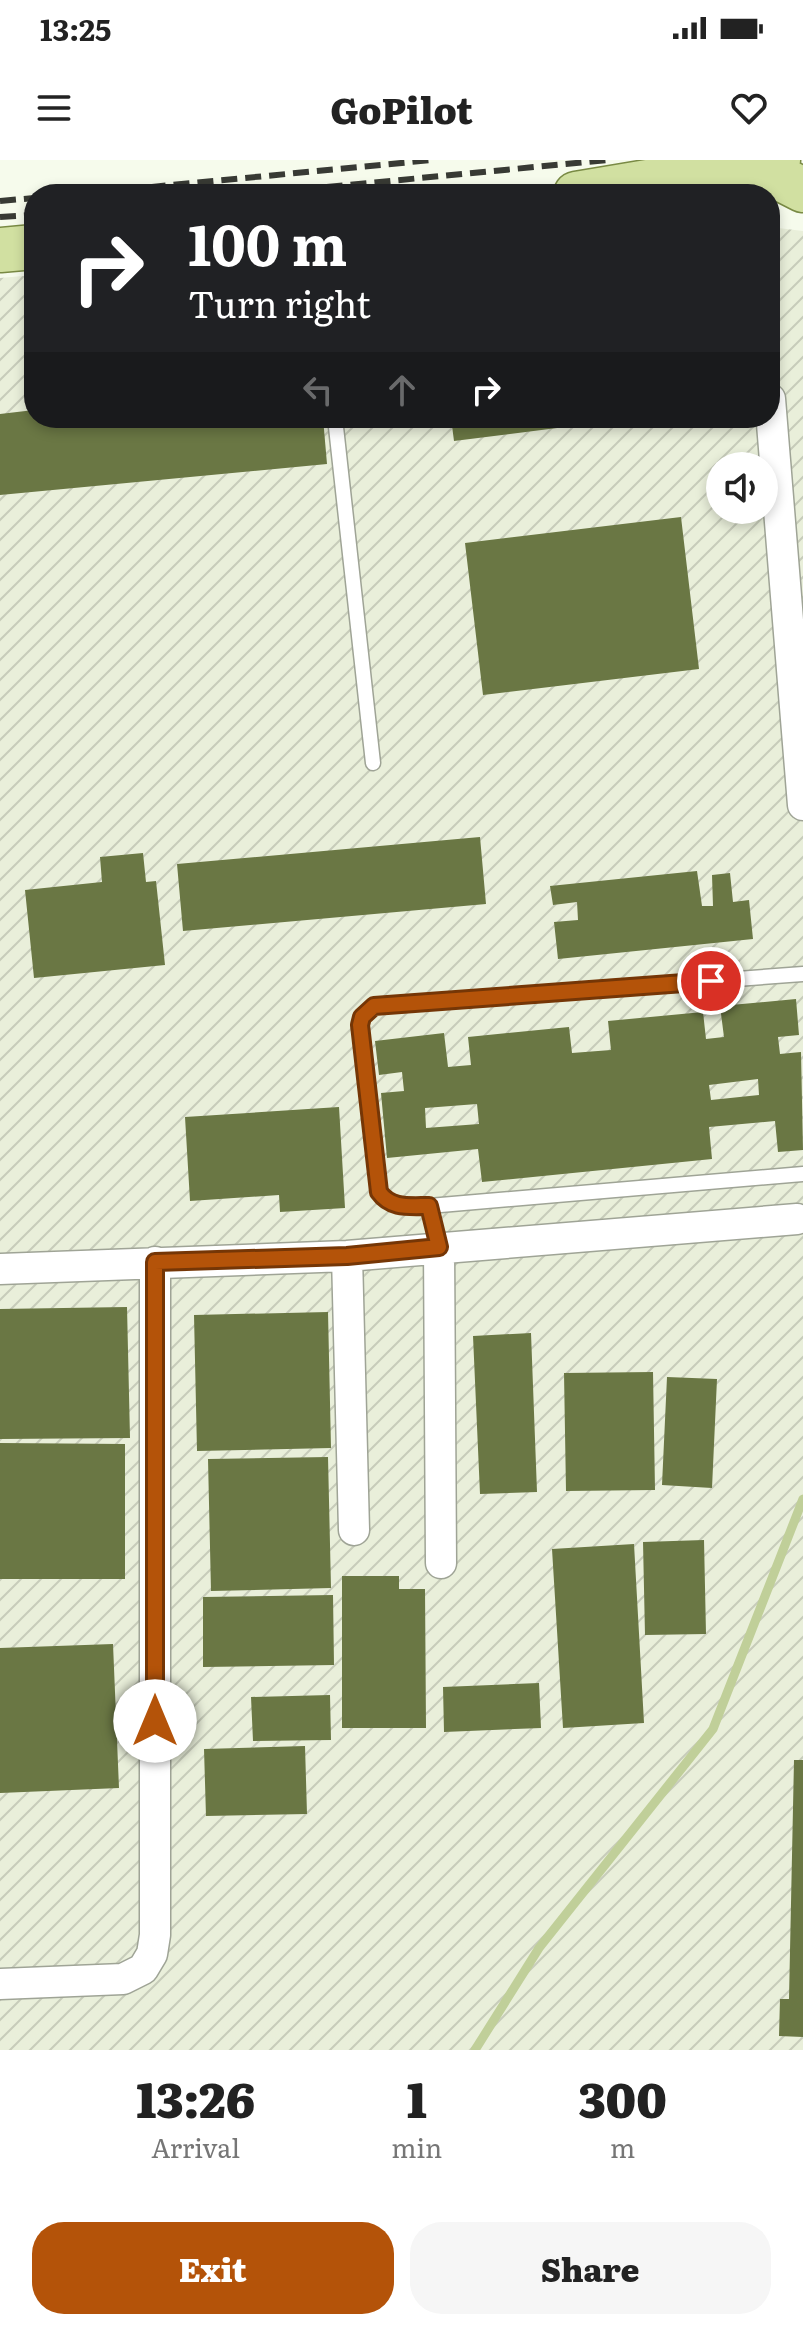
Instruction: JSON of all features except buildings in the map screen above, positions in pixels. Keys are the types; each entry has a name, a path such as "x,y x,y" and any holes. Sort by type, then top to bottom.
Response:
{"main road":[{"path":"655,184 757,171 803,190"},
{"path":"0,250 24,248"}],"street":[{"path":"772,428 803,805"},
{"path":"0,1269 347,1256 797,1219"},
{"path":"439,1247 441,1563"},
{"path":"347,1256 354,1530"},
{"path":"0,1984 123,1979 143,1969 152,1954 155,1935 155,1262"}],"lane":[{"path":"336,428 373,763"},
{"path":"803,974 374,1006 362,1017 360,1025 379,1192 385,1201 397,1206 429,1206 803,1174"},
{"path":"429,1206 439,1247"}],"shaded area":[{"path":"780,228 803,231 803,2050 0,2050 0,278 24,276 24,428 780,428"}],"waterway":[{"path":"475,2050 539,1948 713,1729 803,1499"}],"railway":[{"path":"182,184 432,160"},
{"path":"359,184 607,160"},
{"path":"0,201 24,199"},
{"path":"0,217 24,216"}],"route":[{"path":"155,1721 155,1262 347,1256 439,1247 429,1206 397,1206 385,1201 379,1192 360,1025 362,1017 374,1006 711,981"}]}
